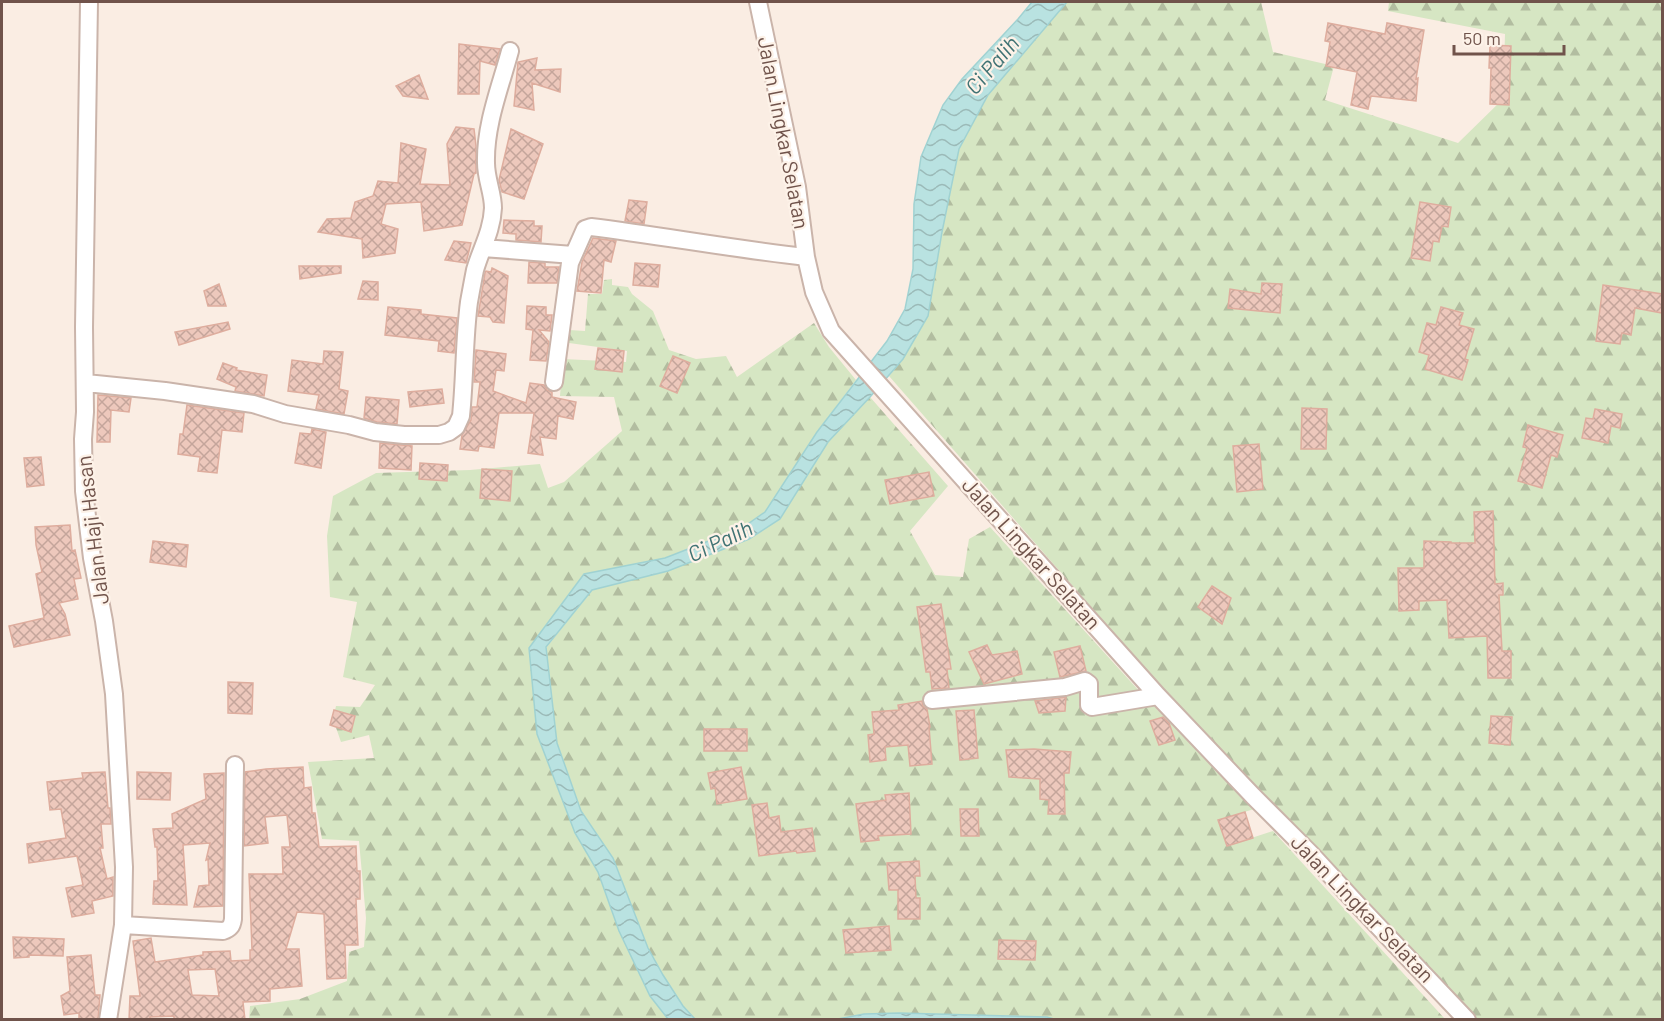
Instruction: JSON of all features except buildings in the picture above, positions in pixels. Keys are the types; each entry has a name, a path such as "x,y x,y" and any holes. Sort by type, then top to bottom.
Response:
{"street":[{"name":"Jalan Haji Hasan","path":"89,2 84,327 86,383 82,439 84,491 92,558 114,694 124,867 123,925 108,1020"},
{"name":"Jalan Lingkar Selatan","path":"758,2 797,187 806,256 814,292 831,332 1158,696 1467,1020"},
{"path":"86,383 253,404 285,414 375,432 439,435 456,427 461,416 469,303 475,270 490,231 493,209 492,191 487,177 487,138 510,51"},
{"path":"554,382 570,262 583,231 591,227 747,250 806,256"},
{"path":"483,248 573,255"},
{"path":"932,700 1065,687 1085,681 1089,684 1089,705 1092,707 1158,696"},
{"path":"123,925 223,931 232,925 235,765"}],"green space":[{"path":"1067,2 1261,2 1273,52 1334,66 1325,100 1458,143 1503,99 1505,34 1388,11 1389,2 1662,2 1662,1019 1477,1019 1175,703 889,376 903,359 942,232 959,149 988,95"},
{"path":"612,279 612,285 628,287 632,294 653,311 669,350 696,359 726,356 737,377 814,323 829,347 856,380 817,432 765,512 742,528 665,558 584,574 529,648 575,833 598,872 619,931 650,996 668,1019 249,1020 250,1006 300,999 347,981 349,952 364,947 366,918 359,841 322,839 308,762 374,758 369,735 341,742 333,719 336,706 360,707 375,685 343,677 357,602 330,597 327,536 333,496 376,473 470,470 540,464 548,488 564,482 622,431 614,397 560,396 563,359 626,362 627,351 569,343 569,330 585,331 588,294 602,294 604,280"},
{"path":"870,397 948,486 910,531 935,575 963,577 969,539 990,527 1141,693 1254,809 1219,820 1227,846 1273,831 1445,1019 1054,1020 1047,1017 899,1013 864,1014 838,1020 695,1019 683,1006 648,948 613,858 581,811 557,743 546,648 592,590 668,571 780,519 828,442"}],"water":[{"name":"Ci Palih","path":"1032,2 1067,2 988,95 959,149 928,316 903,359 828,442 780,519 749,539 668,571 592,590 546,647 557,743 581,811 613,858 648,948 683,1006 695,1019 668,1019 650,996 619,931 598,872 575,833 537,734 529,648 584,574 665,558 742,528 765,512 817,432 887,341 905,309 913,269 914,204 921,157 943,105 962,79"},
{"path":"899,1013 1054,1019 838,1019 864,1014"}]}
